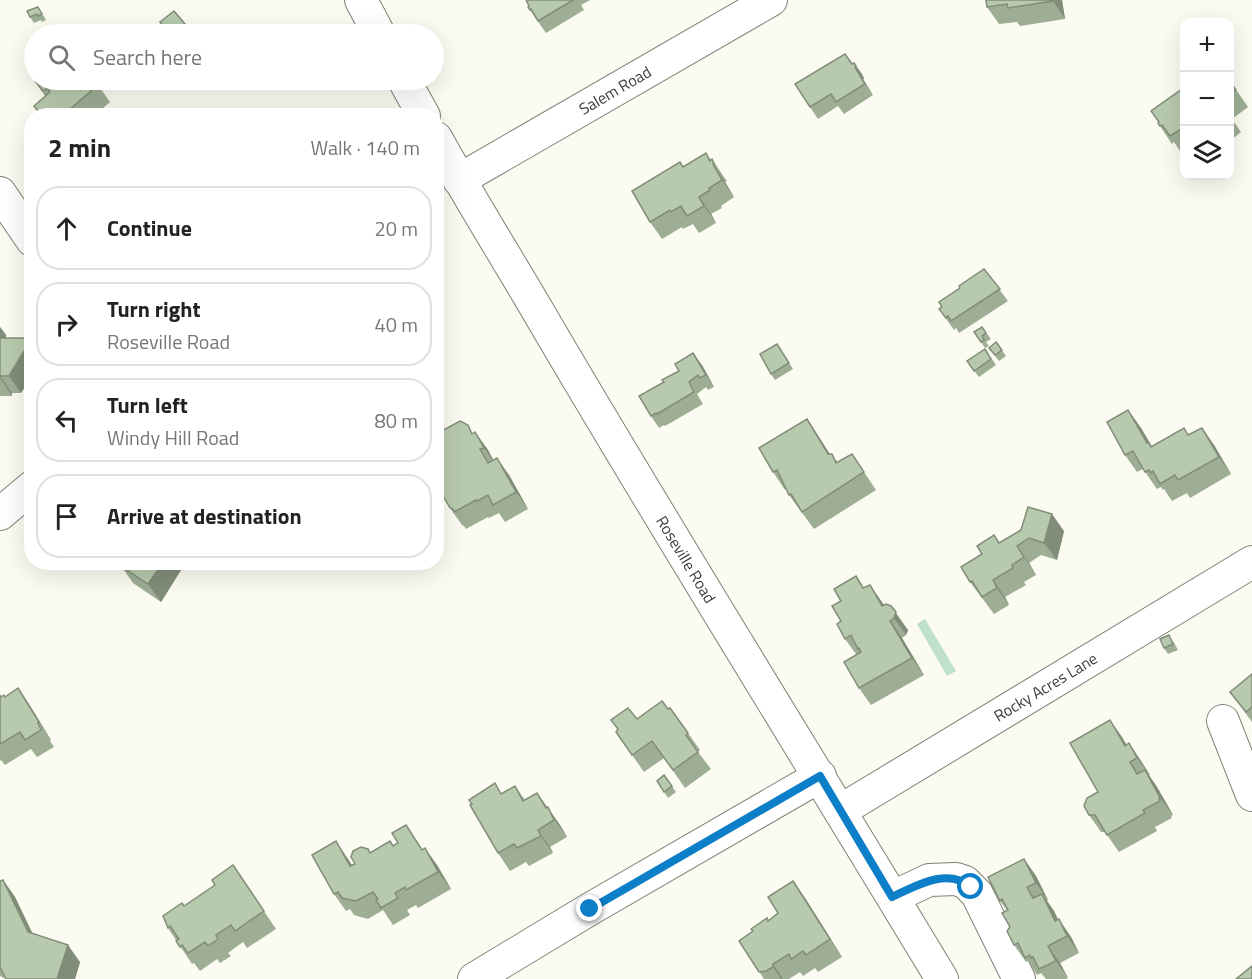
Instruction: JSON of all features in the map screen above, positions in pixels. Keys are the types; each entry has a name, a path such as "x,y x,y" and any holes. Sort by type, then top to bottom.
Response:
{"street":[{"path":"361,0 374,24"},
{"name":"Salem Road","path":"459,180 771,0"},
{"path":"410,90 420,108"},
{"name":"Roseville Road","path":"444,153 643,490 820,776 942,979"},
{"path":"0,193 24,228"},
{"path":"0,514 24,494"},
{"name":"Rocky Acres Lane","path":"840,811 1252,562"},
{"path":"1223,721 1252,795"},
{"path":"474,979 820,776"},
{"path":"892,897 929,880 956,879 965,882 977,894 1019,979"}],"shaded area":[{"path":"925,619 956,671 947,676 917,624"}],"building":[{"path":"526,0 573,0 538,21"},
{"path":"986,0 1053,1 1008,8 1007,4 987,7"},
{"path":"38,7 42,14 30,17 27,11"},
{"path":"174,11 185,24 162,24 160,22"},
{"path":"845,54 856,66 865,84 836,102 831,94 810,107 795,84"},
{"path":"48,90 92,90 71,108 36,108 34,106 50,92"},
{"path":"1180,91 1180,130 1170,136 1162,125 1160,126 1151,111"},
{"path":"706,153 710,161 712,159 722,180 699,197 704,206 687,216 681,206 650,222 632,191 680,162 683,167"},
{"path":"984,269 1000,289 951,321 948,316 946,318 939,309 942,307 939,302"},
{"path":"982,327 986,333 982,336 984,340 981,342 974,332"},
{"path":"0,338 24,338 24,351 9,376 0,376"},
{"path":"996,342 1002,350 995,355 989,348"},
{"path":"777,344 789,363 771,374 760,354"},
{"path":"985,349 991,359 974,371 967,361"},
{"path":"693,353 706,375 700,378 698,375 689,382 694,392 651,416 639,396 679,371 675,364"},
{"path":"1128,410 1151,447 1184,428 1188,435 1202,428 1219,457 1178,480 1175,475 1160,484 1153,471 1145,472 1133,451 1125,455 1107,422"},
{"path":"807,419 836,463 852,454 864,472 802,512 791,494 789,495 777,470 773,472 759,448"},
{"path":"460,421 468,425 472,434 475,432 484,448 480,449 488,463 497,458 516,492 493,505 488,495 454,512 444,498 444,430"},
{"path":"1028,507 1052,514 1044,543 1029,538 1017,546 1024,557 1012,565 1013,568 993,580 997,588 982,597 961,567 982,554 977,546 994,535 999,543 1021,530"},
{"path":"127,570 158,570 148,584"},
{"path":"856,576 863,588 870,585 882,606 886,604 891,606 896,612 890,621 912,658 859,688 844,662 861,652 851,635 845,639 837,624 841,621 832,606 841,601 834,589"},
{"path":"1169,635 1173,644 1164,648 1160,639"},
{"path":"1252,674 1252,707 1246,712 1230,692"},
{"path":"18,688 39,722 41,730 25,740 20,732 0,744 0,695 5,697"},
{"path":"662,701 688,733 686,735 698,752 673,770 652,741 632,755 616,732 618,729 611,720 628,708 637,719"},
{"path":"1110,720 1125,746 1129,743 1137,758 1130,762 1137,774 1145,770 1160,801 1143,810 1145,813 1107,835 1095,815 1089,815 1084,806 1087,798 1098,792 1070,743"},
{"path":"664,775 672,786 664,792 657,781"},
{"path":"495,783 501,794 515,786 523,801 537,793 546,808 548,807 554,820 538,830 541,836 517,848 514,844 498,853 469,800"},
{"path":"406,825 422,850 425,848 438,872 406,890 405,887 395,893 398,898 381,908 373,892 356,901 342,898 338,892 334,894 312,855 336,841 350,866 355,864 351,857 353,851 361,847 368,849 370,853 390,841 393,846 398,843 392,833"},
{"path":"1024,859 1036,883 1027,887 1033,898 1042,894 1055,921 1059,919 1067,936 1048,946 1056,961 1039,969 1033,957 1031,958 1030,955 1025,958 1018,943 1014,945 1007,931 1010,927 1002,913 1008,910 1002,899 1000,901 988,877"},
{"path":"233,865 264,911 235,931 231,925 216,935 218,939 208,946 205,942 188,953 182,945 180,947 176,941 179,939 170,926 168,928 163,916 182,903 184,906 215,885 212,880"},
{"path":"3,880 28,932 68,945 57,979 6,979 0,967 0,881"},
{"path":"793,881 830,939 806,955 803,951 791,959 789,954 773,964 773,967 759,972 739,941 753,931 751,929 778,913 768,897"},
{"path":"1252,966 1252,979 1236,979"}],"route":[{"path":"590,909 820,776 892,897 929,880 956,879 971,887"}]}
